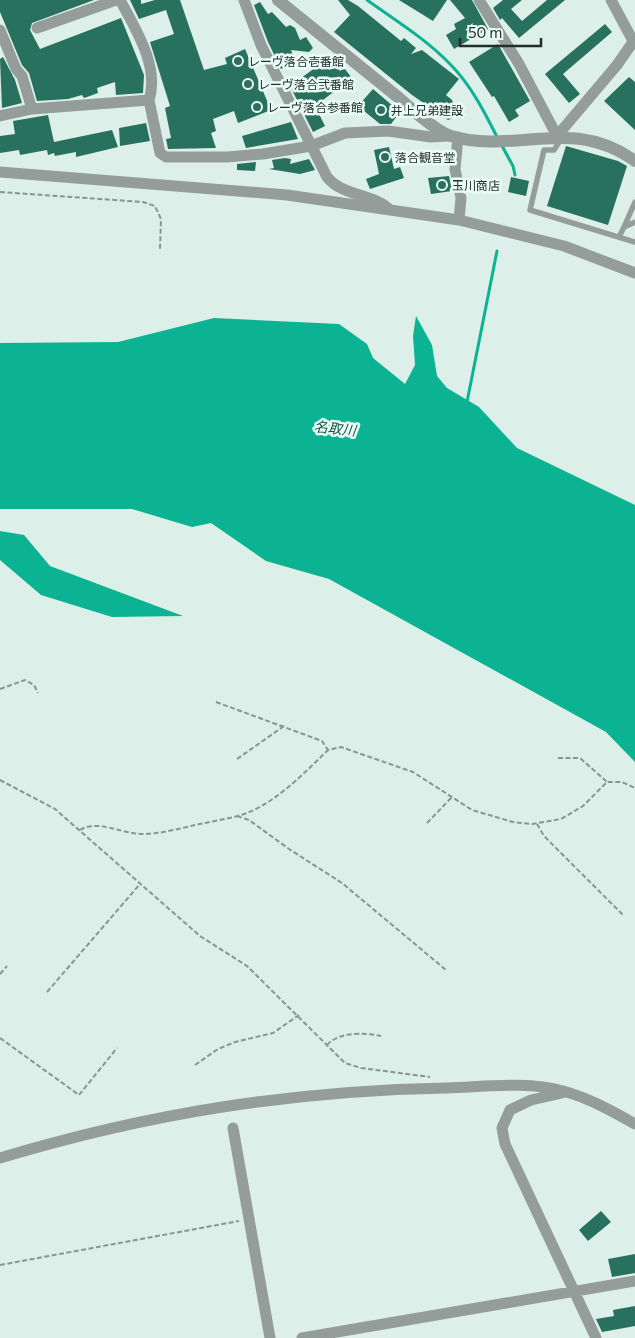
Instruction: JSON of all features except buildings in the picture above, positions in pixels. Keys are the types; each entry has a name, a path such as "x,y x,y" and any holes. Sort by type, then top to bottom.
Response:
{"street":[{"path":"37,28 116,0"},
{"path":"120,0 136,28 152,75 152,91 149,100 160,153 166,157 227,157 311,146 345,133 388,130 431,137 454,137 491,141 560,137 597,141 621,151 635,161"},
{"path":"244,0 261,45 331,183 340,188 380,201 391,210"},
{"path":"278,0 419,114 454,137"},
{"path":"560,137 617,65 634,40 611,0"},
{"path":"481,1 560,137"},
{"path":"0,30 16,69 22,76 32,109"},
{"path":"0,116 32,109 149,100"},
{"path":"454,137 455,169 461,198 459,220"},
{"path":"0,172 286,195 459,220 564,246 635,273"},
{"path":"0,1158 108,1128 211,1107 339,1092 519,1087 563,1091 604,1106 635,1124"},
{"path":"563,1091 558,1095 531,1100 510,1110 502,1128 505,1144 596,1338"},
{"path":"233,1128 270,1338"},
{"path":"302,1338 575,1293 635,1281"}],"lane":[{"path":"560,137 554,150 544,150 530,210 635,242"},
{"path":"619,237 635,202"},
{"path":"624,228 635,222"}],"path":[{"path":"0,192 134,201 156,206 161,219 160,249"},
{"path":"0,689 25,680 34,685 38,693"},
{"path":"216,702 322,741 328,750"},
{"path":"237,759 284,726"},
{"path":"80,830 88,825 95,825 127,834 155,834 236,816 254,809 280,792 328,750 341,747 413,772 482,815 513,822 536,824 561,819 573,813 607,782"},
{"path":"558,758 580,758 607,782 622,782 635,788"},
{"path":"0,780 55,809 200,936 247,966 299,1015 327,1045 352,1066 435,1078"},
{"path":"427,823 452,797"},
{"path":"236,816 249,820 289,849 342,883 446,970"},
{"path":"536,824 544,836 623,915"},
{"path":"47,992 140,884"},
{"path":"0,974 7,966"},
{"path":"195,1065 218,1049 235,1042 273,1033 299,1015"},
{"path":"327,1045 338,1038 352,1035 368,1033 382,1036"},
{"path":"0,1038 80,1095 118,1048"},
{"path":"0,1265 249,1219"}],"water":[{"name":"名取川","path":"416,316 432,345 437,376 447,388 479,407 517,448 635,505 635,762 606,732 329,579 266,561 211,523 192,527 132,509 0,509 0,343 118,342 214,318 339,324 367,344 373,358 405,384 415,365 413,336"},
{"path":"0,531 24,535 50,566 183,616 112,617 41,595 0,560"}],"waterway":[{"path":"367,0 421,38 458,72 483,109 498,139"},
{"path":"501,144 513,166 515,175"},
{"path":"467,402 497,251"}],"place":[{"name":"レーヴ落合壱番館","path":"238,61"},
{"name":"レーヴ落合弐番館","path":"248,84"},
{"name":"レーヴ落合参番館","path":"257,107"},
{"name":"井上兄弟建設","path":"381,110"},
{"name":"落合観音堂","path":"385,157"},
{"name":"玉川商店","path":"442,185"}]}
